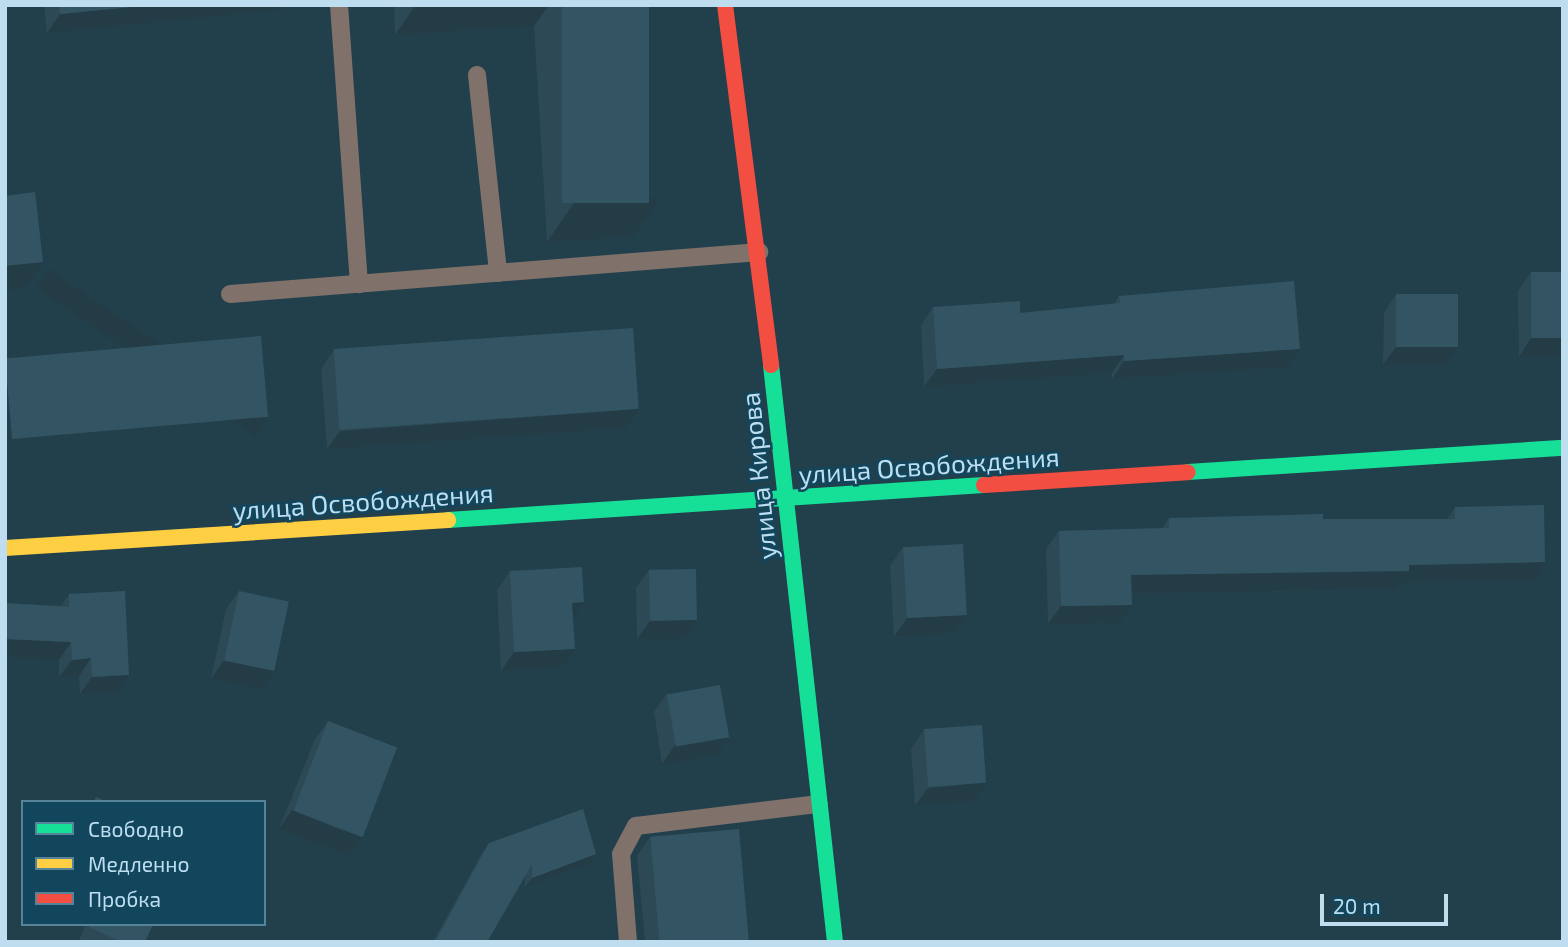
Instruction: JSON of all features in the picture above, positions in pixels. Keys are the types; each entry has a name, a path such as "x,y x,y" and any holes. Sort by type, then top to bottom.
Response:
{"street":[{"name":"улица Кирова","path":"725,5 759,252 835,942"},
{"name":"улица Освобождения","path":"5,548 785,500 1563,447"}],"lane":[{"path":"339,5 359,284"},
{"path":"477,75 498,273"},
{"path":"230,294 759,252"},
{"path":"628,942 621,855 636,826 819,804"}],"building":[{"path":"59,5 152,5 60,14"},
{"path":"562,5 649,5 649,203 562,203"},
{"path":"35,192 43,262 5,266 5,196"},
{"path":"1531,272 1563,272 1563,338 1531,338"},
{"path":"1294,281 1300,349 1124,361 1124,355 937,369 933,307 1020,301 1020,313 1120,303 1119,296"},
{"path":"1396,294 1458,294 1458,347 1396,347"},
{"path":"633,328 639,409 339,430 334,349"},
{"path":"261,336 268,417 12,439 5,358"},
{"path":"1544,505 1545,562 1409,565 1409,571 1131,575 1132,605 1061,606 1059,531 1169,528 1169,518 1323,514 1323,519 1455,519 1455,507"},
{"path":"963,544 967,615 907,618 903,547"},
{"path":"582,567 584,602 572,603 575,649 514,652 510,571"},
{"path":"696,569 697,620 650,621 649,570"},
{"path":"125,591 129,675 92,677 91,658 72,660 71,642 5,639 5,603 69,607 69,594"},
{"path":"239,591 289,602 274,671 224,660"},
{"path":"720,685 729,737 676,747 667,694"},
{"path":"328,721 397,748 363,837 294,811"},
{"path":"982,725 986,783 928,787 924,729"},
{"path":"583,809 596,854 532,878 532,864 487,942 435,942 489,843"},
{"path":"739,829 749,942 660,942 650,837"},
{"path":"152,926 145,942 121,942 89,927"}],"traffic: fast":[{"path":"771,365 835,942"},
{"path":"1188,472 1563,448"},
{"path":"448,520 984,485"}],"traffic: slow":[{"path":"5,548 448,520"}],"traffic: jam":[{"path":"725,5 771,365"},
{"path":"984,485 1188,472"}]}
